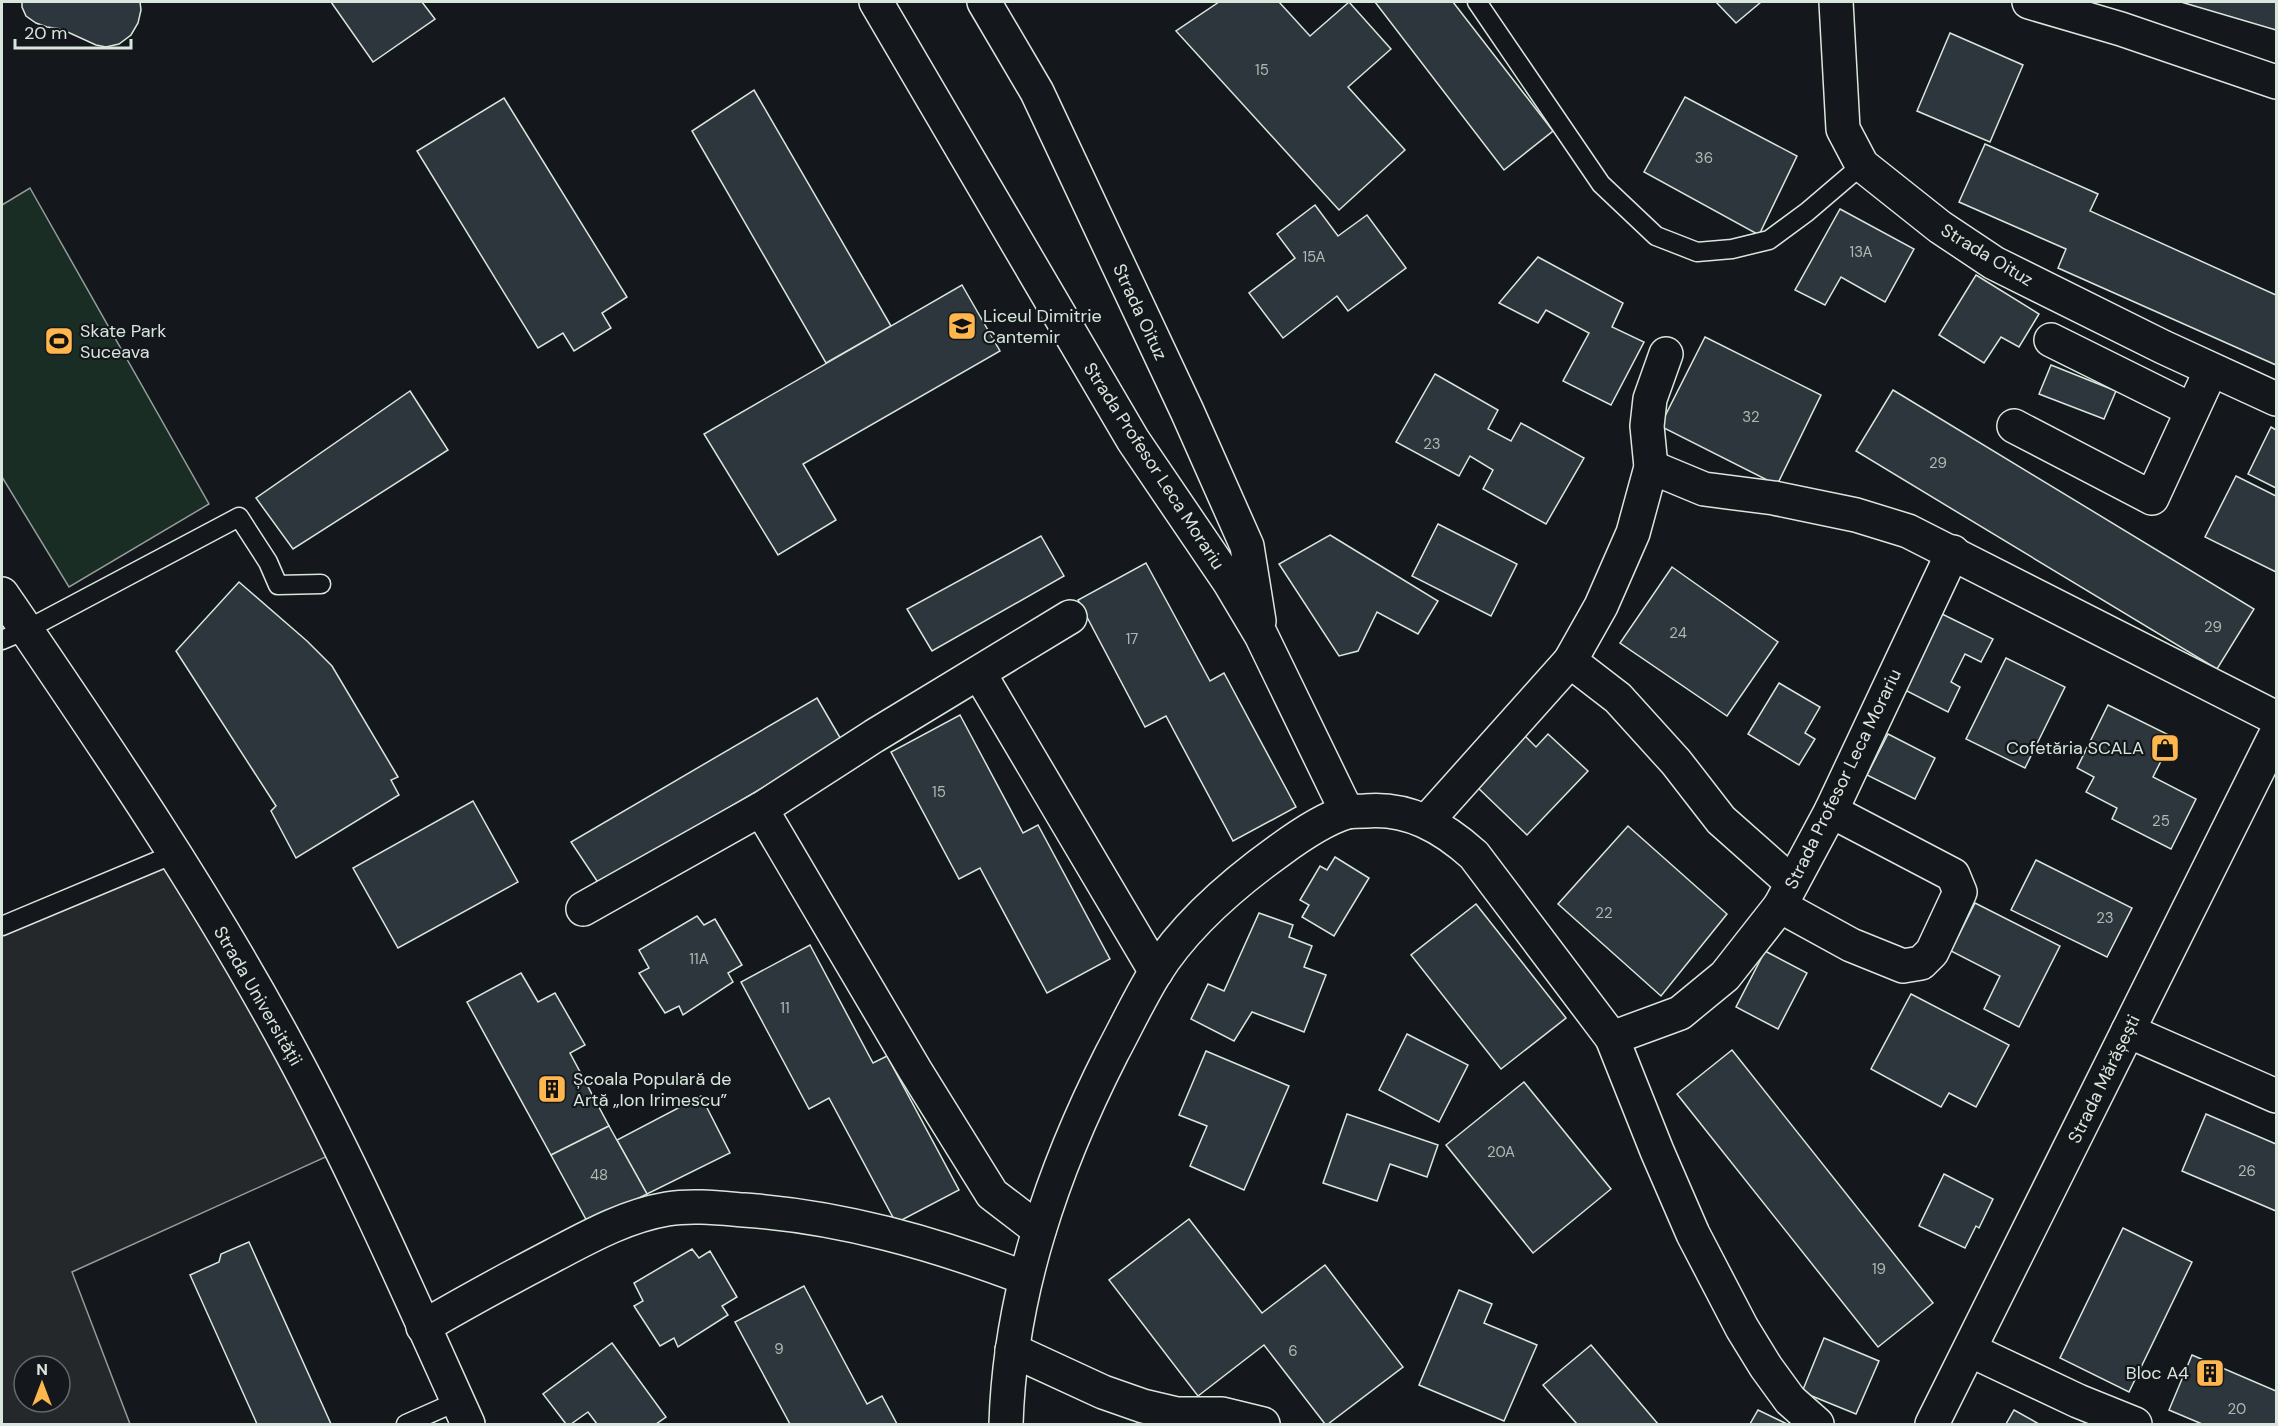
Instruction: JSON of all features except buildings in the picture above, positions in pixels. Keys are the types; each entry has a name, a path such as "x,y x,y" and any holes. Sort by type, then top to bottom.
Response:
{"street":[{"name":"Strada Profesor Leca Morariu","path":"876,2 1133,440 1230,584 1261,635 1347,813"},
{"name":"Strada Oituz","path":"984,2 1037,92 1187,411 1247,546 1261,635"},
{"name":"Strada Oituz","path":"1836,2 1843,129 1862,165 1940,227 1994,263 2211,370 2277,399"},
{"path":"2029,2 2121,29 2277,82"},
{"path":"2051,340 2192,410"},
{"path":"1427,821 1570,661 1601,606 1633,533 1651,467 1647,426 1650,399 1666,354"},
{"path":"2014,426 2152,498 2211,370"},
{"path":"1651,467 1704,489 1774,498 1856,516 1908,531 2277,718"},
{"name":"Strada Profesor Leca Morariu","path":"1612,1038 1680,1013 1725,976 1786,895 1831,811 1953,552"},
{"name":"Strada Universității","path":"2,594 14,635 174,854 235,954 308,1083 463,1413"},
{"path":"583,909 760,809 1070,617"},
{"path":"1570,661 1618,698 1676,762 1721,820 1786,895 1851,945 1903,966 1922,963 1932,952 1960,892 1953,875 1831,811"},
{"path":"979,673 1156,972"},
{"name":"Strada Mărășești","path":"1932,1425 2277,734"},
{"path":"760,809 915,1070 992,1194 1039,1230"},
{"path":"1006,1425 1012,1350 1025,1278 1058,1172 1094,1091 1156,972 1215,901 1304,832 1347,813 1386,809 1427,821 1453,836 1474,855 1612,1038 1693,1234 1766,1367 1790,1400 1817,1425"},
{"path":"2128,1031 2277,1096"},
{"path":"423,1327 503,1281 608,1226 667,1209 700,1207 796,1214 885,1233 960,1253 1025,1278"},
{"path":"1012,1350 1103,1392 1143,1406 1177,1414 1222,1414 1263,1425"},
{"path":"1970,1350 2135,1425"}],"lane":[{"path":"1477,2 1601,184 1656,236 1697,252 1732,249 1769,240 1808,212 1862,165"},
{"path":"14,635 239,517 268,562 278,585 321,584"},
{"path":"2,926 174,854"},
{"path":"406,1425 463,1413"}],"green space":[{"name":"Skate Park Suceava","path":"30,188 209,504 69,587 2,477 2,205"}],"shaded area":[{"path":"174,854 341,1150 72,1272 130,1424 2,1424 2,926"}],"place":[{"name":"Liceul Dimitrie Cantemir","path":"962,326"},
{"name":"Skate Park Suceava","path":"59,341"},
{"name":"Cofetăria SCALA","path":"2165,748"},
{"name":"Școala Populară de Artă „Ion Irimescu”","path":"552,1089"},
{"name":"Bloc A4","path":"2210,1373"}]}
